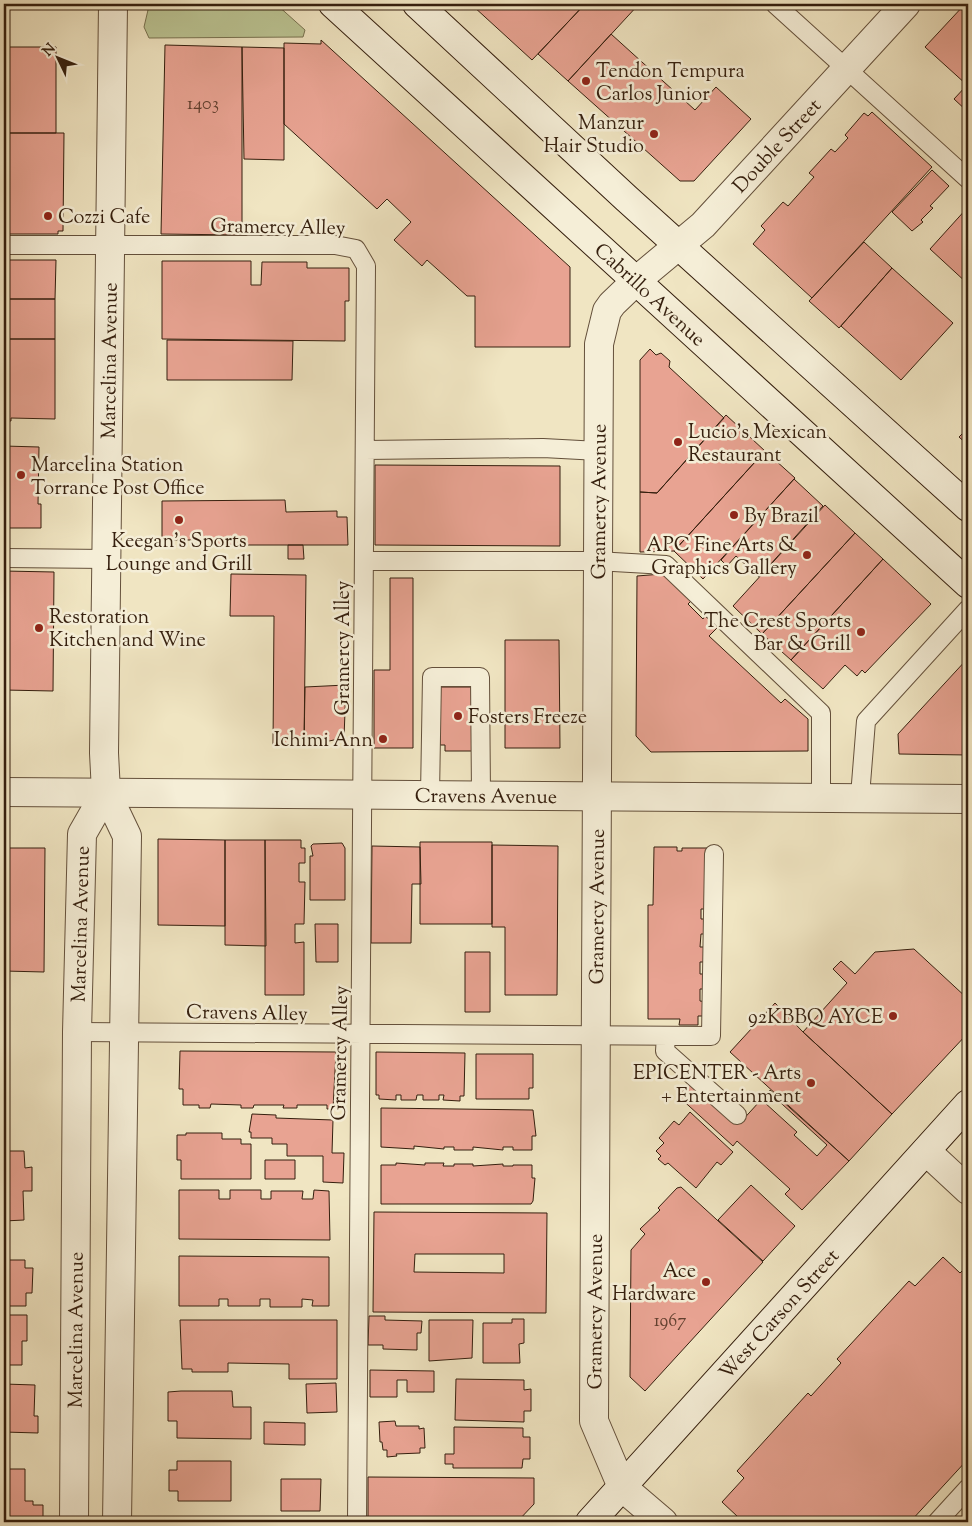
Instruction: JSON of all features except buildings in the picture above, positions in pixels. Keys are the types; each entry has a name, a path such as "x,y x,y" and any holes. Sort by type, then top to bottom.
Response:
{"street":[{"name":"Marcelina Avenue","path":"74,1522 77,1032 82,834 106,792 104,753 113,4"},
{"name":"Cabrillo Avenue","path":"333,4 968,584"},
{"path":"417,4 968,507"},
{"name":"Double Street","path":"637,280 704,225 906,4"},
{"name":"Gramercy Avenue","path":"637,280 607,311 599,344 596,561 598,795 594,1421 622,1487 663,1522"},
{"name":"Cravens Avenue","path":"4,792 362,796 860,796 968,799"},
{"path":"106,792 127,836 117,1522"},
{"name":"West Carson Street","path":"590,1522 968,1104"},
{"path":"926,1151 968,1190"}],"lane":[{"path":"775,4 968,179"},
{"name":"Gramercy Alley","path":"4,245 335,245 356,250 366,266 357,1522"},
{"path":"365,450 543,448 599,451"},
{"path":"4,558 107,559"},
{"path":"364,561 596,561 666,565 821,713 821,797"},
{"path":"860,796 866,721 968,609"},
{"path":"430,795 432,677 480,677 481,795"},
{"name":"Cravens Alley","path":"77,1032 711,1036 714,854"},
{"path":"666,1036 665,1051 737,1115"},
{"path":"937,1522 968,1489"}],"green space":[{"path":"154,4 276,4 305,30 303,37 149,38 144,27 148,10"}],"place":[{"name":"Tendon Tempura Carlos Junior","path":"586,81"},
{"name":"Manzur Hair Studio","path":"654,134"},
{"name":"Cozzi Cafe","path":"48,216"},
{"name":"Lucio's Mexican Restaurant","path":"678,442"},
{"name":"Marcelina Station Torrance Post Office","path":"21,475"},
{"name":"By Brazil","path":"734,515"},
{"name":"Keegan's Sports Lounge and Grill","path":"179,520"},
{"name":"APC Fine Arts & Graphics Gallery","path":"807,555"},
{"name":"Restoration Kitchen and Wine","path":"39,628"},
{"name":"The Crest Sports Bar & Grill","path":"861,632"},
{"name":"Fosters Freeze","path":"458,716"},
{"name":"Ichimi Ann","path":"383,739"},
{"name":"92KBBQ AYCE","path":"893,1016"},
{"name":"EPICENTER - Arts + Entertainment","path":"811,1083"},
{"name":"Ace Hardware","path":"706,1282"}]}
